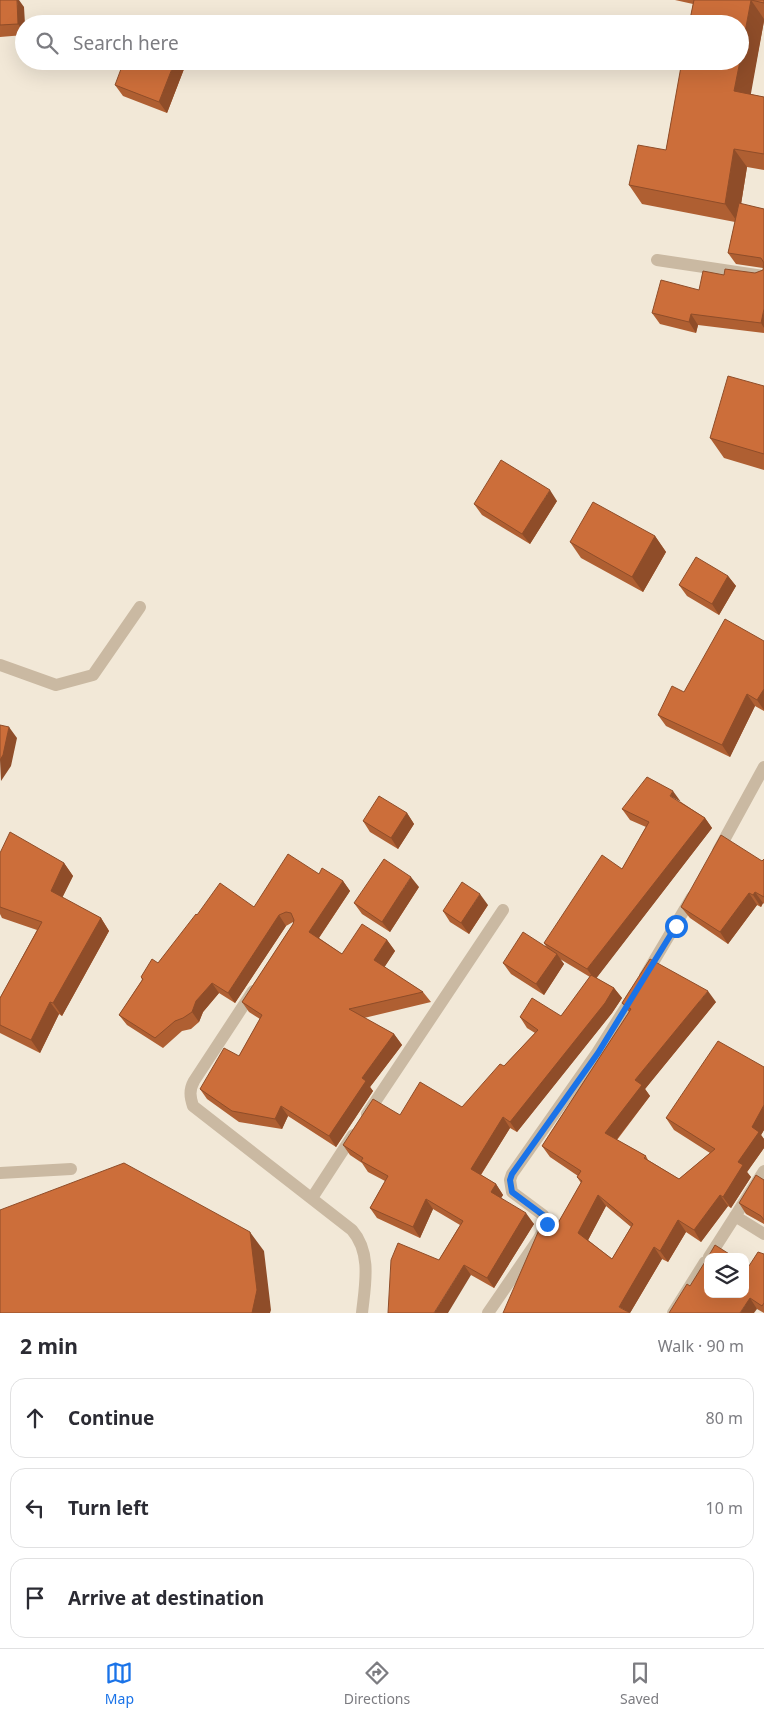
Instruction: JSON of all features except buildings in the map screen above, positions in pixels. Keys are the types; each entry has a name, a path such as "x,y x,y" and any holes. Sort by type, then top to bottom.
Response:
{"street":[{"path":"657,260 764,276"},
{"path":"0,665 56,686 94,675 140,607"},
{"path":"710,866 764,767"},
{"path":"488,1313 547,1224 543,1215 512,1192 510,1180 512,1174 598,1053 676,926 700,883"},
{"path":"312,1198 503,910"},
{"path":"262,978 194,1081 190,1096 193,1106 359,1237 366,1275 362,1313"},
{"path":"0,1173 71,1169"},
{"path":"711,1253 764,1171"},
{"path":"735,1216 764,1234"},
{"path":"673,1313 704,1264"}],"route":[{"path":"547,1224 543,1215 512,1192 510,1180 512,1174 598,1053 676,926"}]}
